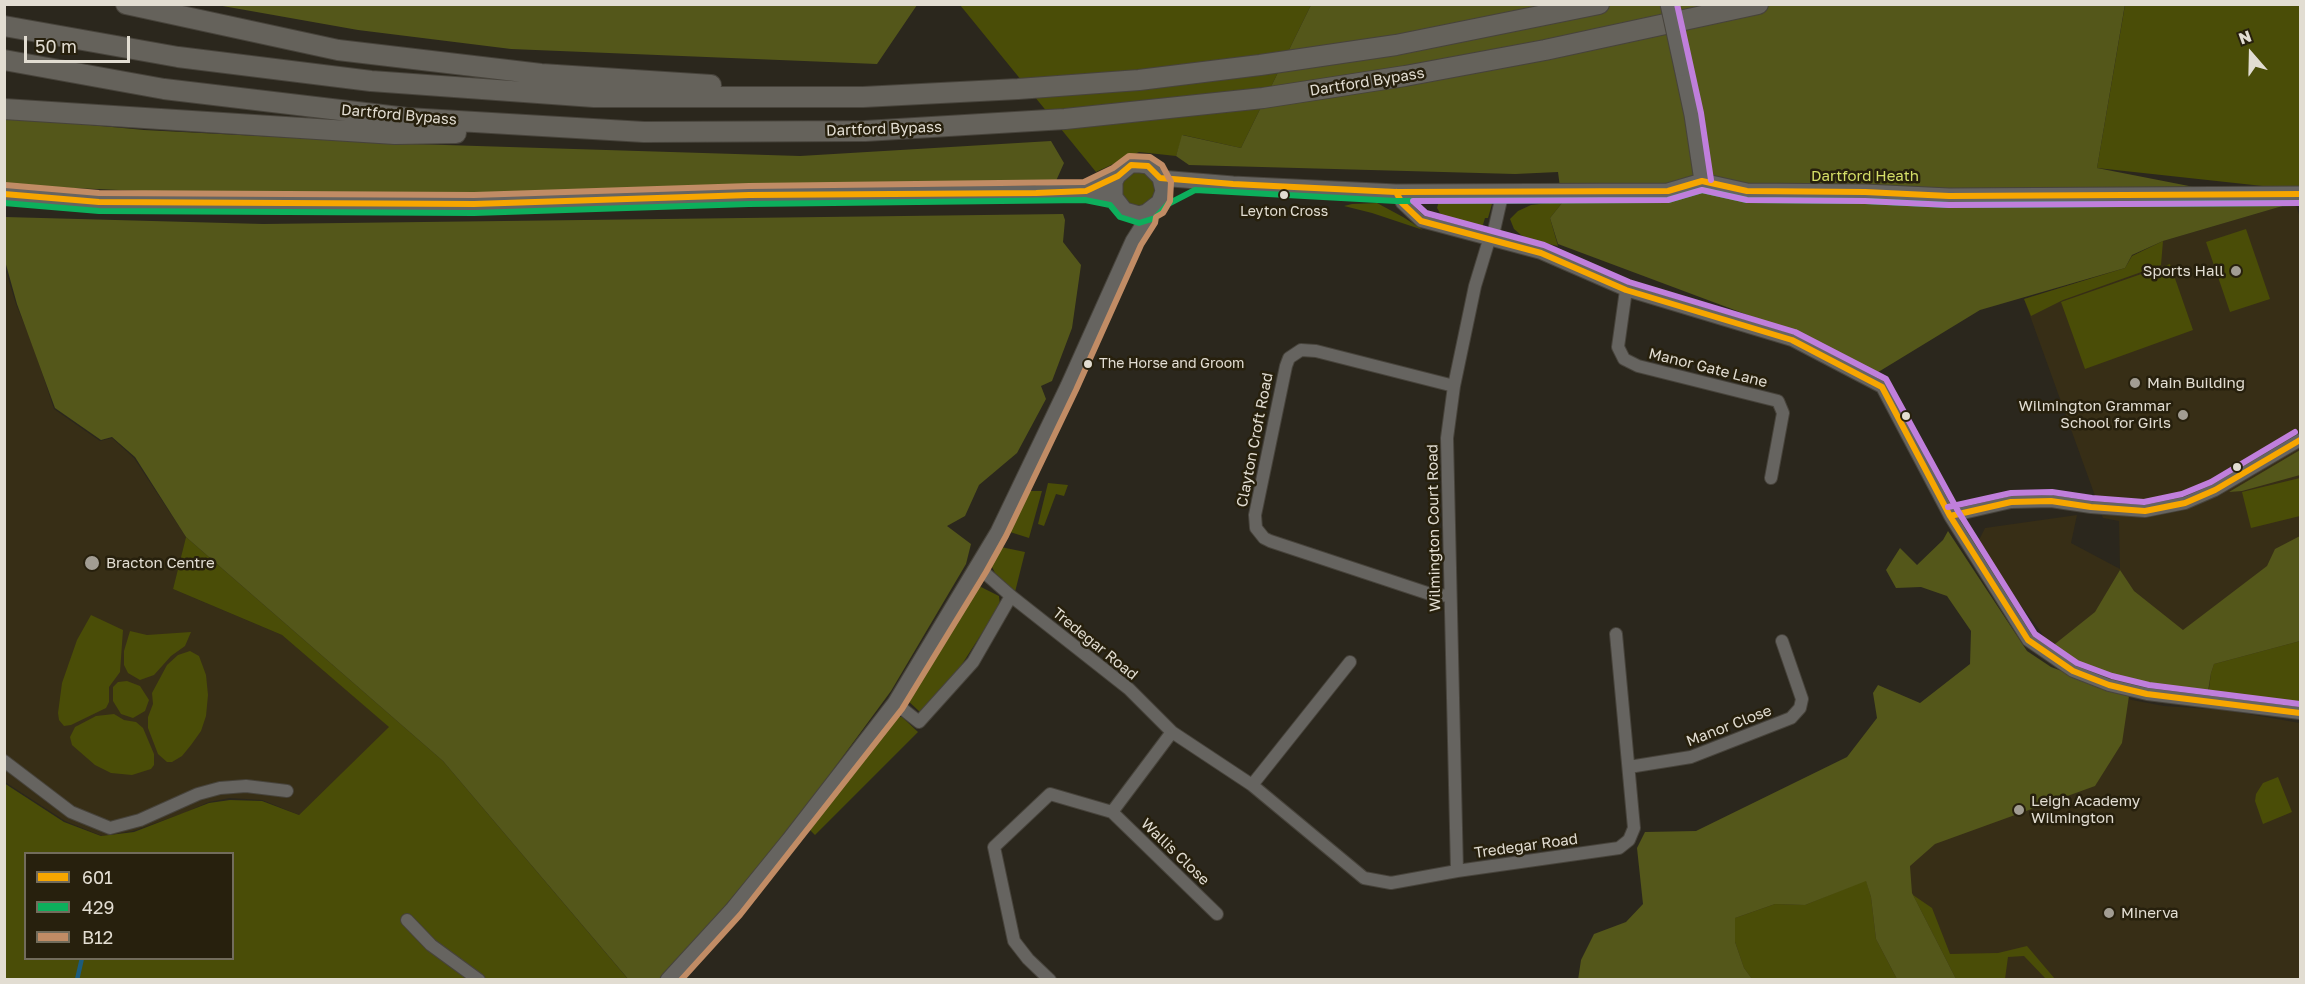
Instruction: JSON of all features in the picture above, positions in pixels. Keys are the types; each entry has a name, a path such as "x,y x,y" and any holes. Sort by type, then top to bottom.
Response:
{"highway":[{"path":"126,4 338,50 542,74 863,97"},
{"name":"Dartford Bypass","path":"4,26 178,57 371,81 594,97 863,97 1139,80 1260,65 1396,45 1599,4"},
{"name":"Dartford Bypass","path":"4,60 164,88 407,118 645,132 866,131 1065,119 1263,98 1440,70 1758,4"},
{"path":"4,109 395,134 645,132"}],"street":[{"path":"1668,4 1692,115 1702,181"},
{"path":"1086,191 1118,176 1131,165 1148,166 1160,178 1162,197 1156,207 1146,212 1139,214 1125,210"},
{"path":"1118,176 1115,182 1115,197 1125,210 1133,241"},
{"path":"1160,178 1396,192 1668,191 1702,181 1748,191 1865,192 1949,196 2301,194"},
{"path":"1162,197 1193,181"},
{"path":"4,194 99,201 474,204 749,195 1036,194 1086,191 1115,197"},
{"name":"Wilmington Court Road","path":"1457,871 1447,438 1454,386 1475,286 1489,240 1493,235 1503,191"},
{"path":"1396,192 1402,203 1421,221 1541,253 1626,290 1792,340 1882,387 1950,516 2028,640 2073,671 2109,685 2147,694 2301,713"},
{"path":"668,980 740,900 895,703 998,532 1133,241 1147,219 1146,212"},
{"name":"Manor Gate Lane","path":"1626,290 1618,347 1624,359 1638,366 1778,401 1783,413 1771,478"},
{"name":"Clayton Croft Road","path":"1449,596 1430,594 1270,542 1256,528 1255,515 1286,366 1295,354 1307,349 1454,386"},
{"path":"1950,516 2011,502 2051,501 2145,511 2185,503 2215,490 2301,440"},
{"name":"Tredegar Road","path":"978,567 1011,596 1129,689 1172,732 1252,785 1364,878 1391,883 1457,871 1619,848 1629,840 1634,828 1616,634"},
{"path":"895,703 919,722 973,662 1011,596"},
{"name":"Manor Close","path":"1629,767 1691,757 1791,718 1800,708 1802,699 1782,641"},
{"path":"1252,785 1350,662"},
{"path":"1112,812 1172,732"},
{"path":"4,761 71,812 110,828 140,820 198,794 220,788 246,786 286,791"},
{"name":"Wallis Close","path":"1050,980 1028,959 1014,941 994,847 1050,794 1112,812 1216,915"},
{"path":"407,920 431,945 479,980"}],"shaded area":[{"path":"960,5 1311,5 1241,148 1183,135 1176,156 1139,152 1096,172"},
{"path":"2125,5 2300,5 2300,188 2281,188 2097,168"},
{"path":"1138,172 1150,177 1155,189 1150,201 1138,206 1126,201 1121,189 1126,177"},
{"path":"1488,199 1492,204 1482,228 1443,218 1437,208 1439,201"},
{"path":"1377,203 1403,217 1423,230 1344,206"},
{"path":"1562,203 1550,218 1558,246 1530,240 1521,235 1514,229 1510,219 1518,211 1531,205"},
{"name":"Wilmington Grammar School for Girls","path":"2286,205 2296,205 2300,218 2300,710 2079,664 2050,648 2041,632 1976,546 1985,528 2077,515 2071,543 2120,569 2119,521 2103,518 2024,299 2125,268 2132,256 2163,241"},
{"path":"2246,229 2270,299 2230,312 2206,242"},
{"path":"2163,241 2161,265 2063,300 2031,316 2024,299 2125,268 2132,256"},
{"path":"2170,264 2193,330 2085,369 2061,302"},
{"name":"Bracton Centre","path":"4,265 54,409 100,441 112,438 134,458 186,537 173,589 282,635 390,727 299,815 262,800 230,798 209,802 133,831 102,836 65,821 5,782"},
{"path":"2300,478 2300,516 2251,528 2242,492"},
{"path":"1048,483 1068,485 1064,496 1056,494 1044,526 1038,524"},
{"path":"1026,491 1042,491 1029,538 1010,532 1008,529"},
{"path":"186,537 443,761 628,979 5,979 4,783 64,822 101,836 134,832 209,803 230,800 262,801 299,815 389,727 282,635 173,589"},
{"path":"1001,547 1025,552 1015,592 995,573 991,565 993,555"},
{"path":"977,585 999,596 1000,605 957,672 920,712 906,699"},
{"path":"91,615 123,630 120,672 109,687 109,702 106,708 71,725 64,726 59,720 58,713 62,683 77,640"},
{"path":"130,631 147,635 191,632 185,646 171,656 154,675 140,680 128,673 124,665 124,651"},
{"path":"2300,641 2300,710 2208,697 2214,664"},
{"path":"190,651 199,656 206,675 208,695 206,716 201,731 182,756 172,762 167,762 158,754 148,728 148,717 153,704 152,693 167,665 178,655"},
{"name":"Leigh Academy Wilmington","path":"2054,671 2099,693 2132,700 2164,706 2225,710 2300,723 2300,979 1626,980"},
{"path":"127,681 140,686 149,700 145,711 133,718 121,714 113,701 113,687 118,682"},
{"path":"114,714 124,720 136,722 143,728 154,754 154,765 151,769 132,775 111,773 95,765 72,745 70,737 75,727 96,716"},
{"path":"893,717 902,717 918,732 815,835 810,830"},
{"path":"2278,777 2292,812 2263,824 2255,801 2256,794 2263,783"},
{"path":"1866,880 1871,897 1876,939 1897,979 1752,979 1744,968 1735,942 1735,918 1775,904 1805,905"},
{"path":"1913,895 1932,908 1950,954 1998,953 2027,946 2055,979 2046,979 2024,956 2008,957 2005,979 1956,979"}],"green space":[{"name":"Dartford Heath","path":"2125,4 2097,168 2286,205 2163,241 2132,255 2125,268 1980,310 1875,374 1788,330 1558,244 1550,218 1562,203 1558,172 1515,174 1189,165 1176,156 1182,135 1241,148 1311,5"},
{"path":"217,5 917,5 877,64 511,49 358,30"},
{"path":"5,117 144,130 413,144 800,156 1051,141 1064,163 1056,181 552,193 255,196 5,185"},
{"path":"1063,214 1065,220 1063,242 1081,265 1072,328 1052,381 1041,386 1046,399 1017,453 979,485 965,516 947,526 971,544 966,564 891,691 785,835 667,979 629,980 443,761 186,537 135,457 112,437 101,440 55,408 17,304 5,261 5,217 263,224"},
{"path":"2300,450 2300,475 2242,491 2229,492"},
{"path":"1948,531 2027,651 2051,667 2129,696 2122,743 2095,786 1935,844 1910,866 1912,893 1956,979 1897,979 1876,939 1871,897 1866,881 1805,905 1775,904 1735,918 1735,942 1744,968 1752,979 1578,980 1581,960 1594,934 1626,922 1643,904 1637,848 1645,832 1696,831 1847,757 1877,718 1873,693 1878,685 1920,703 1970,664 1971,631 1947,596 1921,587 1896,588 1886,570 1900,548 1917,565 1943,540"},
{"path":"2300,536 2300,641 2214,664 2207,697 2157,690 2079,664 2050,648 2095,612 2120,570 2134,591 2183,630 2267,566 2275,549"}],"waterway":[{"path":"77,980 82,960"}],"transit line":[{"path":"1677,4 1701,113 1711,180"},
{"name":"B12","path":"5,185 99,193 474,195 749,186 1084,182 1113,168 1129,156 1150,157 1162,165 1171,182 1170,201 1163,213 1156,217 1155,223 1141,245 1076,390 1006,536 986,572 902,709 740,915 681,980"},
{"name":"601","path":"4,194 99,202 474,204 749,195 1036,193 1086,191 1118,176 1131,165 1148,166 1160,178 1396,192 1668,191 1702,181 1747,191 1865,192 1949,196 2300,194"},
{"name":"429","path":"4,203 99,211 474,213 749,204 1085,200 1110,205 1120,217 1139,223 1155,218 1168,204 1195,190 1396,201 1668,200 1702,190 1747,200 1865,201 1949,205 2300,203"},
{"path":"2300,203 1949,205 1865,201 1747,200 1702,190 1668,200 1413,201 1426,213 1544,245 1629,282 1795,332 1886,379 1958,511 2035,634 2077,663 2112,676 2149,685 2300,704"},
{"name":"601","path":"1396,192 1402,203 1421,221 1541,253 1626,290 1792,340 1882,387 1950,516 2028,640 2073,671 2109,685 2147,694 2300,713"},
{"path":"1948,507 2011,493 2052,492 2144,502 2182,494 2211,482 2295,432"},
{"name":"601","path":"1950,516 2011,502 2051,501 2145,511 2185,503 2215,490 2300,440"}],"place":[{"name":"Leyton Cross","path":"1284,195"},
{"name":"Sports Hall","path":"2236,271"},
{"name":"The Horse and Groom","path":"1088,364"},
{"name":"Main Building","path":"2135,383"},
{"name":"Wilmington Grammar School for Girls","path":"2183,415"},
{"name":"Bracton Centre","path":"92,563"},
{"name":"Leigh Academy Wilmington","path":"2019,810"},
{"name":"Minerva","path":"2109,913"}]}
